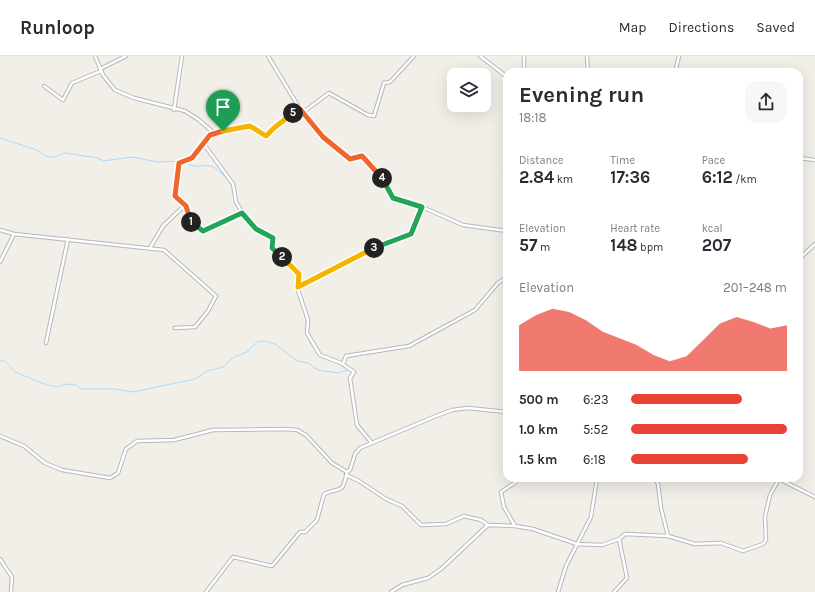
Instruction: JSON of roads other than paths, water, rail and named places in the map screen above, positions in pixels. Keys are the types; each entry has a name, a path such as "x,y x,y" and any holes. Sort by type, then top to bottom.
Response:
{"street":[{"path":"95,56 101,70 113,88 119,92 134,98 148,100 174,110 185,111 214,133"},
{"path":"44,86 64,100 72,83 101,70 126,56"},
{"path":"174,110 182,56"},
{"path":"268,56 302,113 323,137 350,159 360,155 364,158 381,176 393,198 422,207 463,225 503,230"},
{"path":"302,113 329,93 368,115 374,116 384,82 390,82 414,56"},
{"path":"480,56 503,74"},
{"path":"524,56 524,68"},
{"path":"587,56 588,68"},
{"path":"676,68 679,56"},
{"path":"242,213 202,231 191,223 185,205 175,196 179,163 192,158 203,143 214,133 250,126 266,136 274,128 300,109"},
{"path":"203,143 233,184 236,202 242,213 256,229 273,238 272,248 299,274 298,287 308,320 307,333 316,351 323,357 343,364 354,372 350,378 357,425 372,442"},
{"path":"803,158 815,160"},
{"path":"150,248 163,226 185,205"},
{"path":"298,287 374,248 411,234 422,207"},
{"path":"0,230 14,234 150,248 166,251 216,296 208,311 195,327 175,328"},
{"path":"0,262 14,234"},
{"path":"46,343 68,239"},
{"path":"803,255 815,244"},
{"path":"343,364 346,356 409,346 475,310 498,283 503,280"},
{"path":"206,592 233,557 272,566 300,532 305,532 317,520 324,494 341,489 358,451 372,442 452,410 477,408 503,411"},
{"path":"0,436 24,446 45,463 62,470 110,478 118,473 126,449 137,441 174,440 214,430 292,429 306,435 332,463 402,506 421,525 446,524 464,516 481,520 488,525 515,526 533,529 577,544 602,545 619,539 625,534 668,536 695,544 724,543 743,551 763,544 767,538 765,517 770,495 776,482"},
{"path":"515,526 504,507 501,492 516,482"},
{"path":"558,592 566,566 592,514 596,482"},
{"path":"657,482 661,508 668,536"},
{"path":"786,482 815,497"},
{"path":"391,592 402,585 428,578 441,570 488,525"},
{"path":"614,592 627,578 619,539"},
{"path":"0,559 12,577 10,592"}],"waterway":[{"path":"0,138 34,149 48,157 54,157 65,153 98,158 103,161 133,157 157,162 182,161"},
{"path":"185,162 196,166 212,167 224,176"},
{"path":"0,361 5,361 15,372 47,385 58,387 66,384 76,385 82,389 115,389 133,392 195,379 207,371 223,367 234,357 247,352 257,342 264,341 275,344 297,361 308,363 318,370 338,373 348,370"}]}
